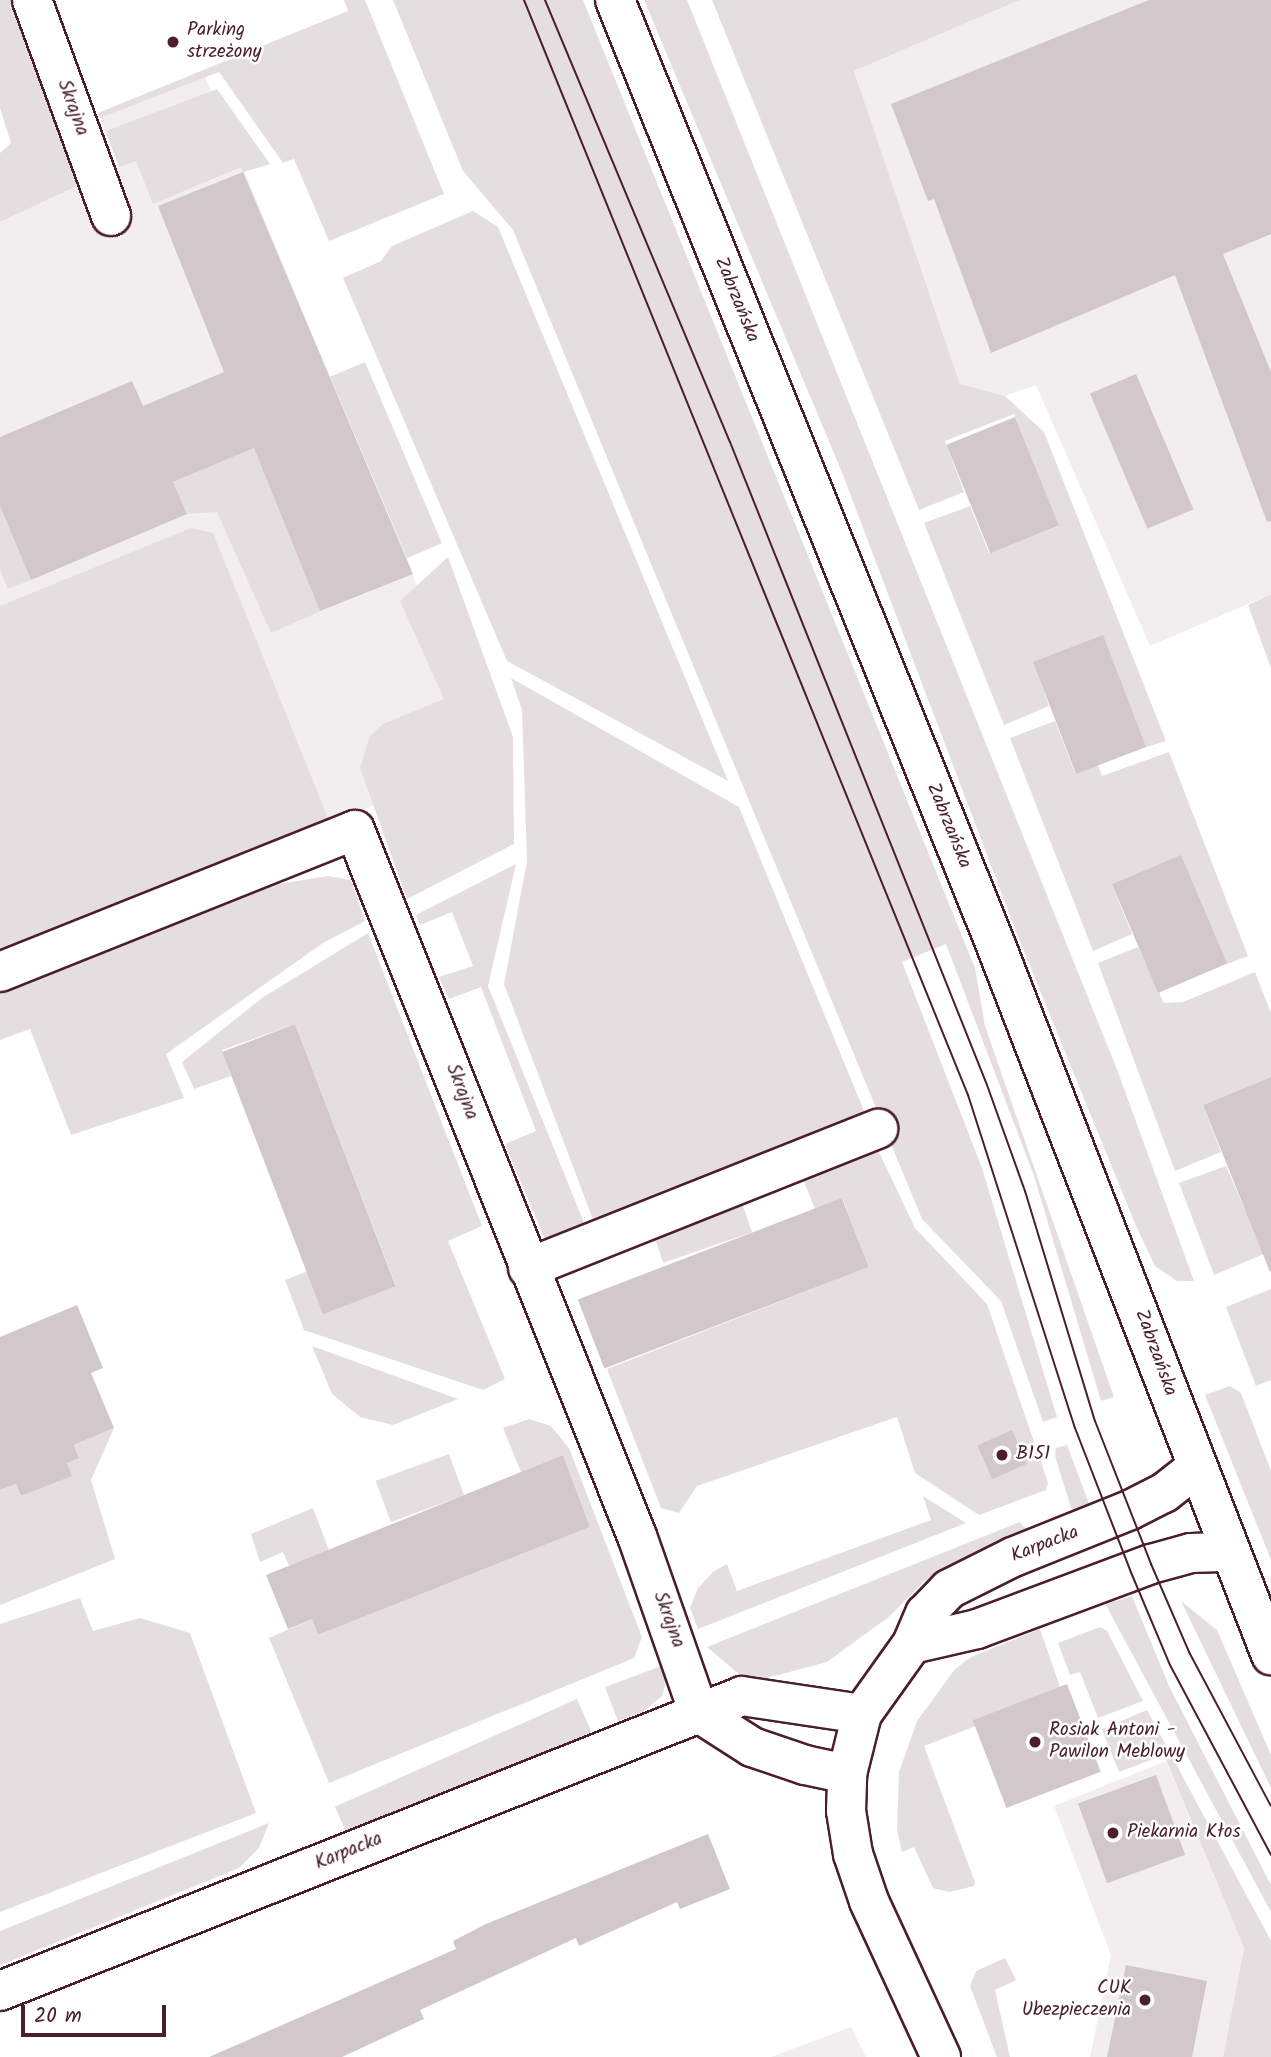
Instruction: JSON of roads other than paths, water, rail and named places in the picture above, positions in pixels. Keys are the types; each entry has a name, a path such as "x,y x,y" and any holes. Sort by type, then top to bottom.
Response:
{"street":[{"name":"Skrajna","path":"32,0 111,216"},
{"name":"Zabrzańska","path":"615,0 995,943 1271,1655"},
{"name":"Skrajna","path":"0,972 355,830 393,916 528,1268 641,1548 699,1713"},
{"path":"528,1268 877,1129"},
{"name":"Karpacka","path":"941,2057 874,1913 853,1854 846,1811 847,1774 862,1714 912,1644 925,1614 949,1589 1013,1557 1142,1505 1197,1467"},
{"path":"912,1644 977,1629 1151,1564 1191,1553 1229,1552"},
{"name":"Karpacka","path":"0,1991 742,1696 862,1714"},
{"path":"699,1713 752,1747 804,1765 847,1774"}],"tram line":[{"path":"524,0 968,1095 1075,1428 1130,1570 1170,1665 1271,1855"},
{"path":"545,0 730,442 987,1085 1025,1191 1095,1421 1151,1564 1189,1652 1271,1806"}],"place":[{"name":"Parking strzeżony","path":"173,42"},
{"name":"B151","path":"1002,1455"},
{"name":"Rosiak Antoni - Pawilon Meblowy","path":"1035,1742"},
{"name":"Piekarnia Kłos","path":"1113,1833"},
{"name":"CUK Ubezpieczenia","path":"1145,2000"}]}
